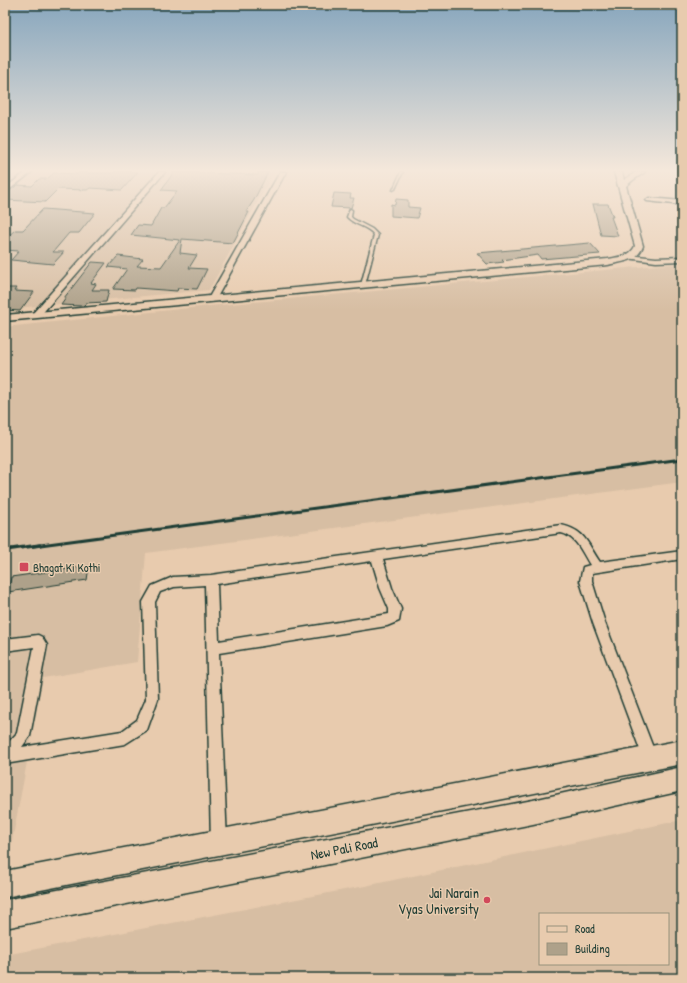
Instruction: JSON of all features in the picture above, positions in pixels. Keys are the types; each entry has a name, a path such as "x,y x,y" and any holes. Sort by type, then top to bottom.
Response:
{"highway":[{"path":"5,884 682,752"},
{"name":"New Pali Road","path":"5,914 533,812 682,780"}],"street":[{"path":"36,315 122,218"},
{"path":"212,299 257,218"},
{"path":"5,318 608,262 629,257 636,253 639,246 631,218"},
{"path":"629,257 656,260 682,259"},
{"path":"5,757 125,737 142,725 152,699 149,602 156,588 173,582 211,580 561,529 571,531 578,535 597,567"},
{"path":"650,758 599,623 586,581 587,570 628,561 682,555"},
{"path":"213,648 387,621 394,617 395,609 386,588 376,556"},
{"path":"211,580 219,843"},
{"path":"5,645 38,641 41,645 22,736 5,757"}],"lane":[{"path":"349,218 370,229 376,235 363,285"}],"shaded area":[{"path":"5,218 249,218 209,290 5,309"},
{"path":"682,263 682,482 146,553 137,662 43,678 9,857 5,858 5,327 210,306"},
{"name":"Jai Narain Vyas University","path":"682,820 682,978 5,978 5,955 365,886"}],"building":[{"path":"35,218 91,218 79,233 69,233 53,252 64,252 53,264 11,260 19,251 5,250 5,239 15,230 23,230"},
{"path":"156,218 246,218 233,243 182,239 180,253 197,255 189,268 207,269 197,289 178,288 177,291 136,288 135,290 113,289 127,269 108,267 118,256 143,259 137,266 161,267 180,240 131,235 138,225 151,226"},
{"path":"597,218 611,218 618,236 601,235"},
{"path":"590,243 600,254 541,259 538,255 502,260 504,262 487,264 477,253"},
{"path":"92,262 106,263 91,283 96,284 92,290 109,290 106,302 86,303 83,306 61,305 66,298 64,298"},
{"path":"5,288 16,288 14,291 34,292 20,311 5,310"},
{"path":"89,566 87,580 8,592 11,577"}],"railway":[{"path":"33,546 682,459"},
{"path":"33,546 40,545"},
{"path":"5,550 33,546"}],"place":[{"name":"Bhagat Ki Kothi","path":"24,567"},
{"name":"Jai Narain Vyas University","path":"487,900"}]}
